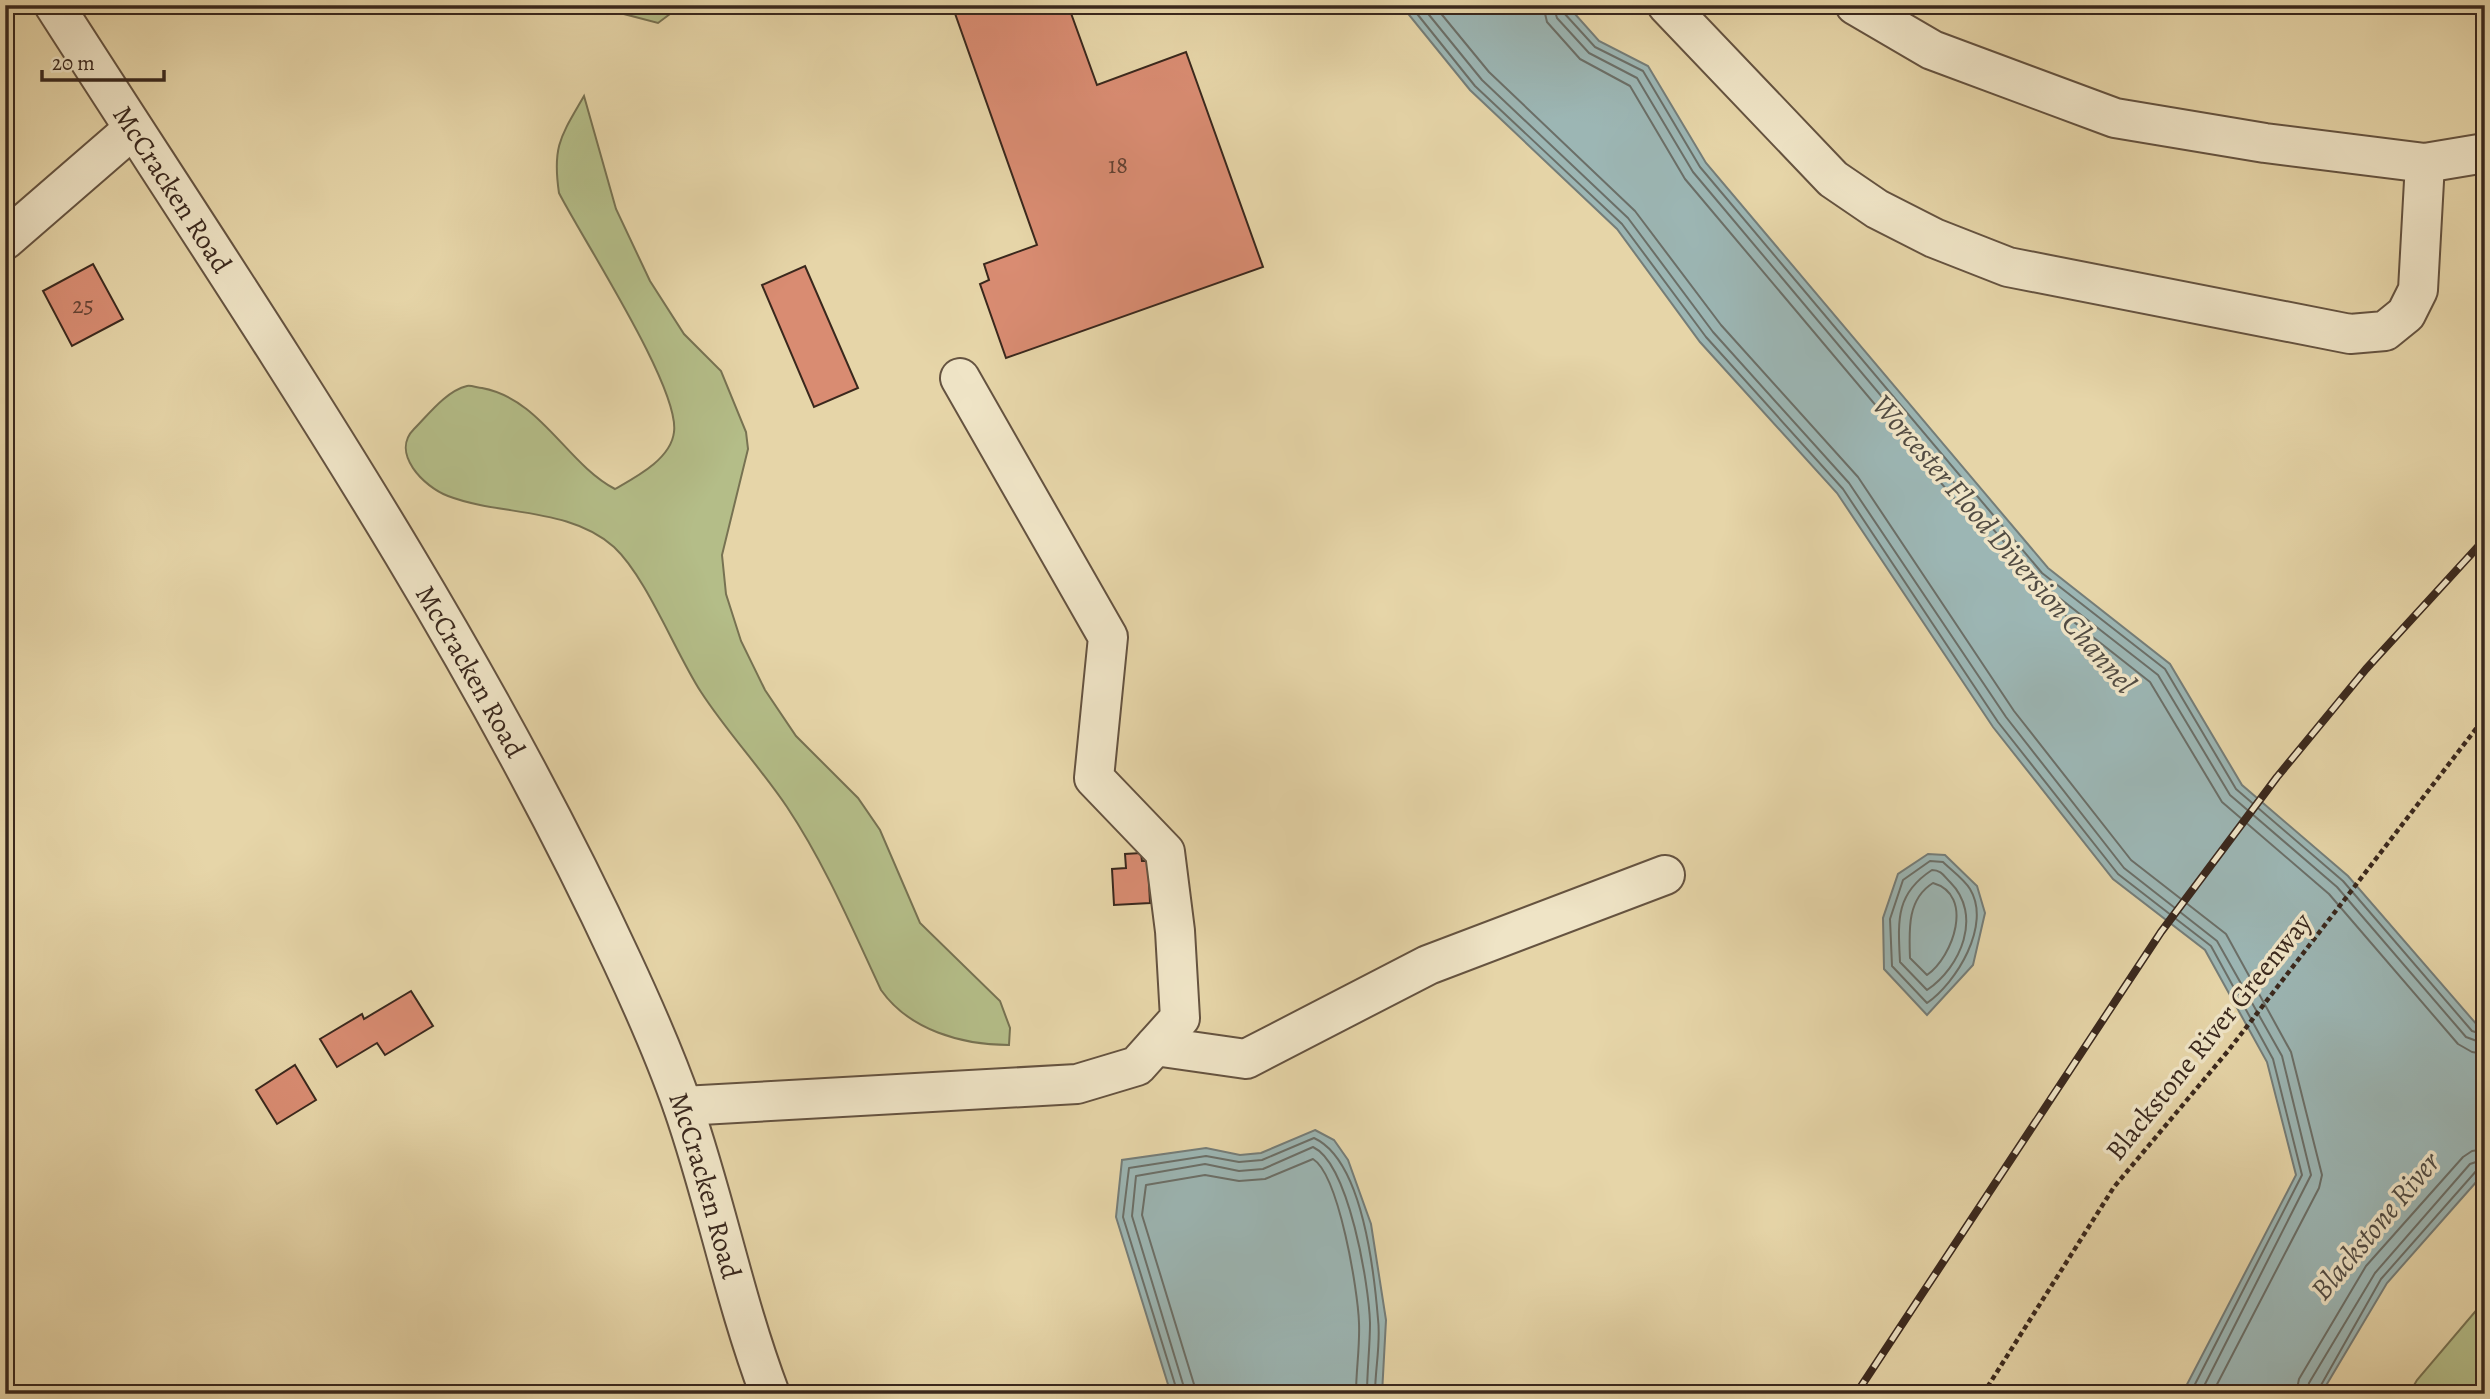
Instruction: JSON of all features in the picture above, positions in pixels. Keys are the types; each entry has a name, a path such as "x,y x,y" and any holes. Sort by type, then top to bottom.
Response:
{"street":[{"name":"McCracken Road","path":"54,5 339,446 447,626 555,822 623,964 683,1106 745,1328 771,1394"},
{"path":"1667,5 1833,179 1888,215 2008,267 2350,334 2385,331 2406,314 2418,290 2425,163"},
{"path":"1856,5 1933,50 2115,118 2265,144 2425,163 2485,153"},
{"path":"5,240 133,129"},
{"path":"683,1106 1077,1084 1137,1066 1180,1018 1175,931 1165,852 1094,779 1108,638 960,378"},
{"path":"1155,1046 1246,1059 1428,965 1665,875"}],"path":[{"name":"Blackstone River Greenway","path":"1983,1394 2114,1187 2228,1051 2485,717"}],"green space":[{"path":"617,5 682,5 658,23 624,14"},
{"path":"584,96 616,209 650,281 684,334 721,371 746,432 748,449 722,555 726,594 741,641 765,690 796,736 858,798 880,830 920,923 1000,1001 1010,1028 1009,1045 955,1038 921,1025 893,1004 881,990 801,829 777,792 701,692 638,577 614,547 577,525 448,496 420,477 408,458 408,438 414,429 445,398 469,386 503,394 521,405 582,464 615,489 660,459 671,442 674,432 672,411 647,349 559,193 557,164 560,142"},
{"path":"2485,1300 2485,1394 2409,1394 2417,1380"}],"water":[{"path":"1401,5 1567,5 1599,41 1648,66 1706,163 2048,568 2170,664 2242,785 2348,876 2478,1026 2485,1029 2485,1172 2387,1283 2321,1394 2182,1394 2296,1175 2267,1062 2205,950 2113,879 1993,727 1837,493 1700,342 1617,229 1470,90"},
{"path":"1928,854 1945,855 1977,886 1985,913 1973,965 1927,1015 1884,969 1883,918 1898,874"},
{"path":"1315,1130 1334,1140 1348,1160 1371,1224 1386,1320 1382,1394 1171,1394 1116,1217 1122,1160 1206,1148 1240,1155 1261,1153"}],"building":[{"path":"952,5 1068,5 1097,85 1186,52 1263,267 1006,358 980,284 989,280 984,264 1037,245"},
{"path":"93,264 123,319 72,346 43,291"},
{"path":"805,266 858,388 814,407 762,285"},
{"path":"1141,853 1142,861 1148,861 1150,903 1114,905 1112,869 1126,868 1125,854"},
{"path":"411,991 433,1026 385,1055 377,1043 337,1067 320,1039 362,1014 364,1019"},
{"path":"295,1065 316,1100 277,1124 256,1090"}],"railway":[{"path":"1856,1394 2161,932 2277,777 2366,669 2485,539"}],"water label":[{"name":"Worcester Flood Diversion Channel","path":"2004,544"},
{"name":"Blackstone River","path":"2375,1226"}]}
